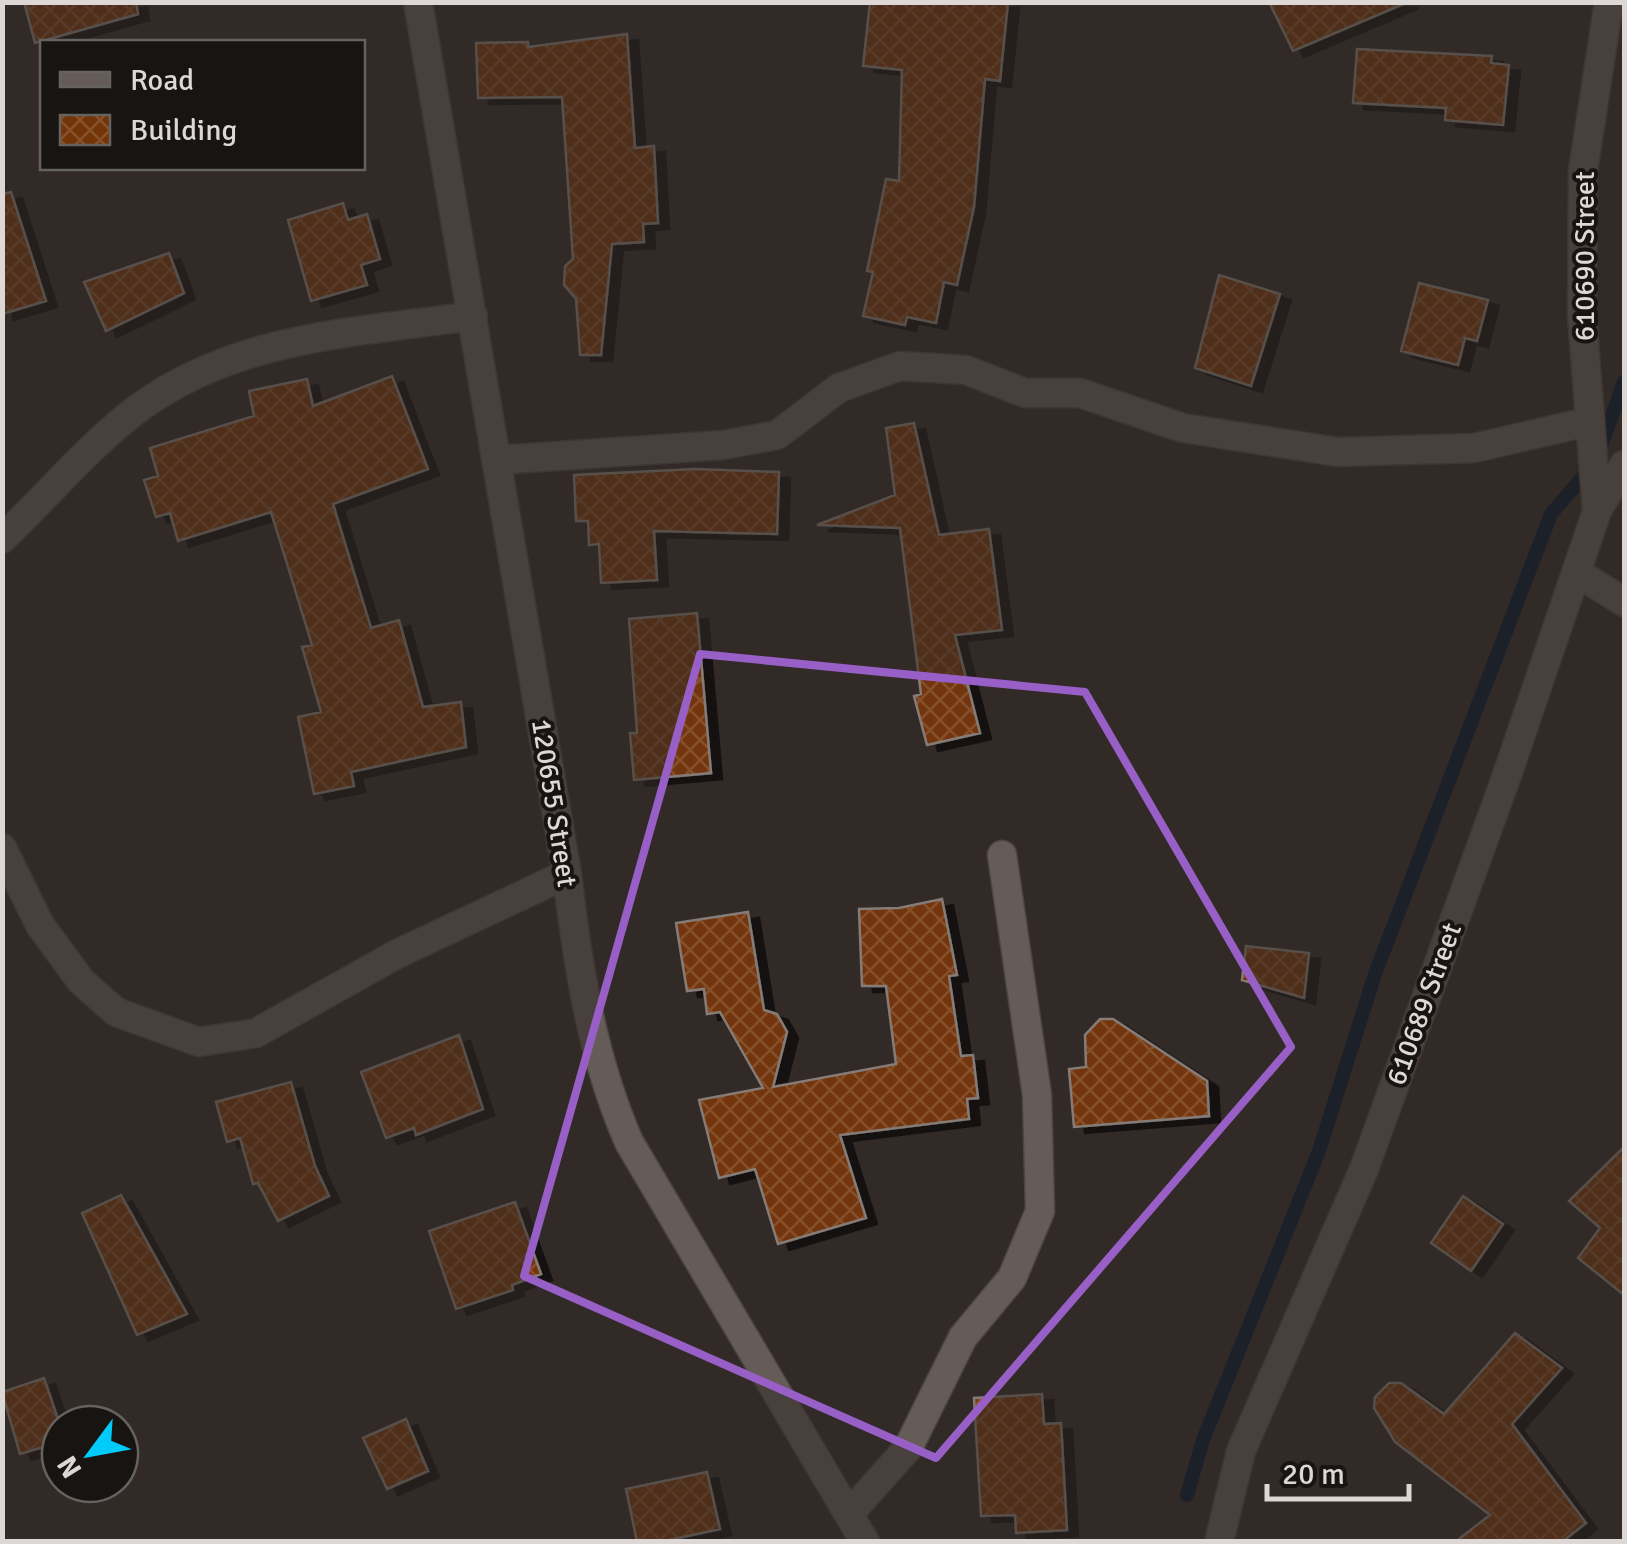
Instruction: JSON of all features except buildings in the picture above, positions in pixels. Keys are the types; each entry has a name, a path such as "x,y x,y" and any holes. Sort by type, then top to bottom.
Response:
{"street":[{"name":"120655 Street","path":"418,2 474,316 477,366 567,874 580,983 607,1092 629,1142 865,1542"},
{"name":"610690 Street","path":"1597,511 1582,315 1583,171 1608,2"},
{"path":"2,538 104,436 141,406 204,370 284,342 474,316"},
{"path":"496,460 723,445 777,435 839,388 900,366 966,370 1026,392 1080,393 1184,428 1338,452 1474,448 1588,422"},
{"name":"610689 Street","path":"1219,1542 1241,1452 1364,1168 1597,511 1624,466"},
{"path":"1576,572 1624,602"},
{"path":"2,848 40,925 81,981 116,1012 200,1042 256,1033 398,954 567,874"},
{"path":"849,1514 908,1448 963,1336 1012,1278 1040,1211 1037,1095 1002,855"}],"highlighted area":[{"path":"700,654 1085,692 1291,1047 936,1458 524,1276"}],"waterway":[{"path":"1187,1495 1203,1440 1319,1151 1375,974 1551,514 1595,463 1624,382"}]}
